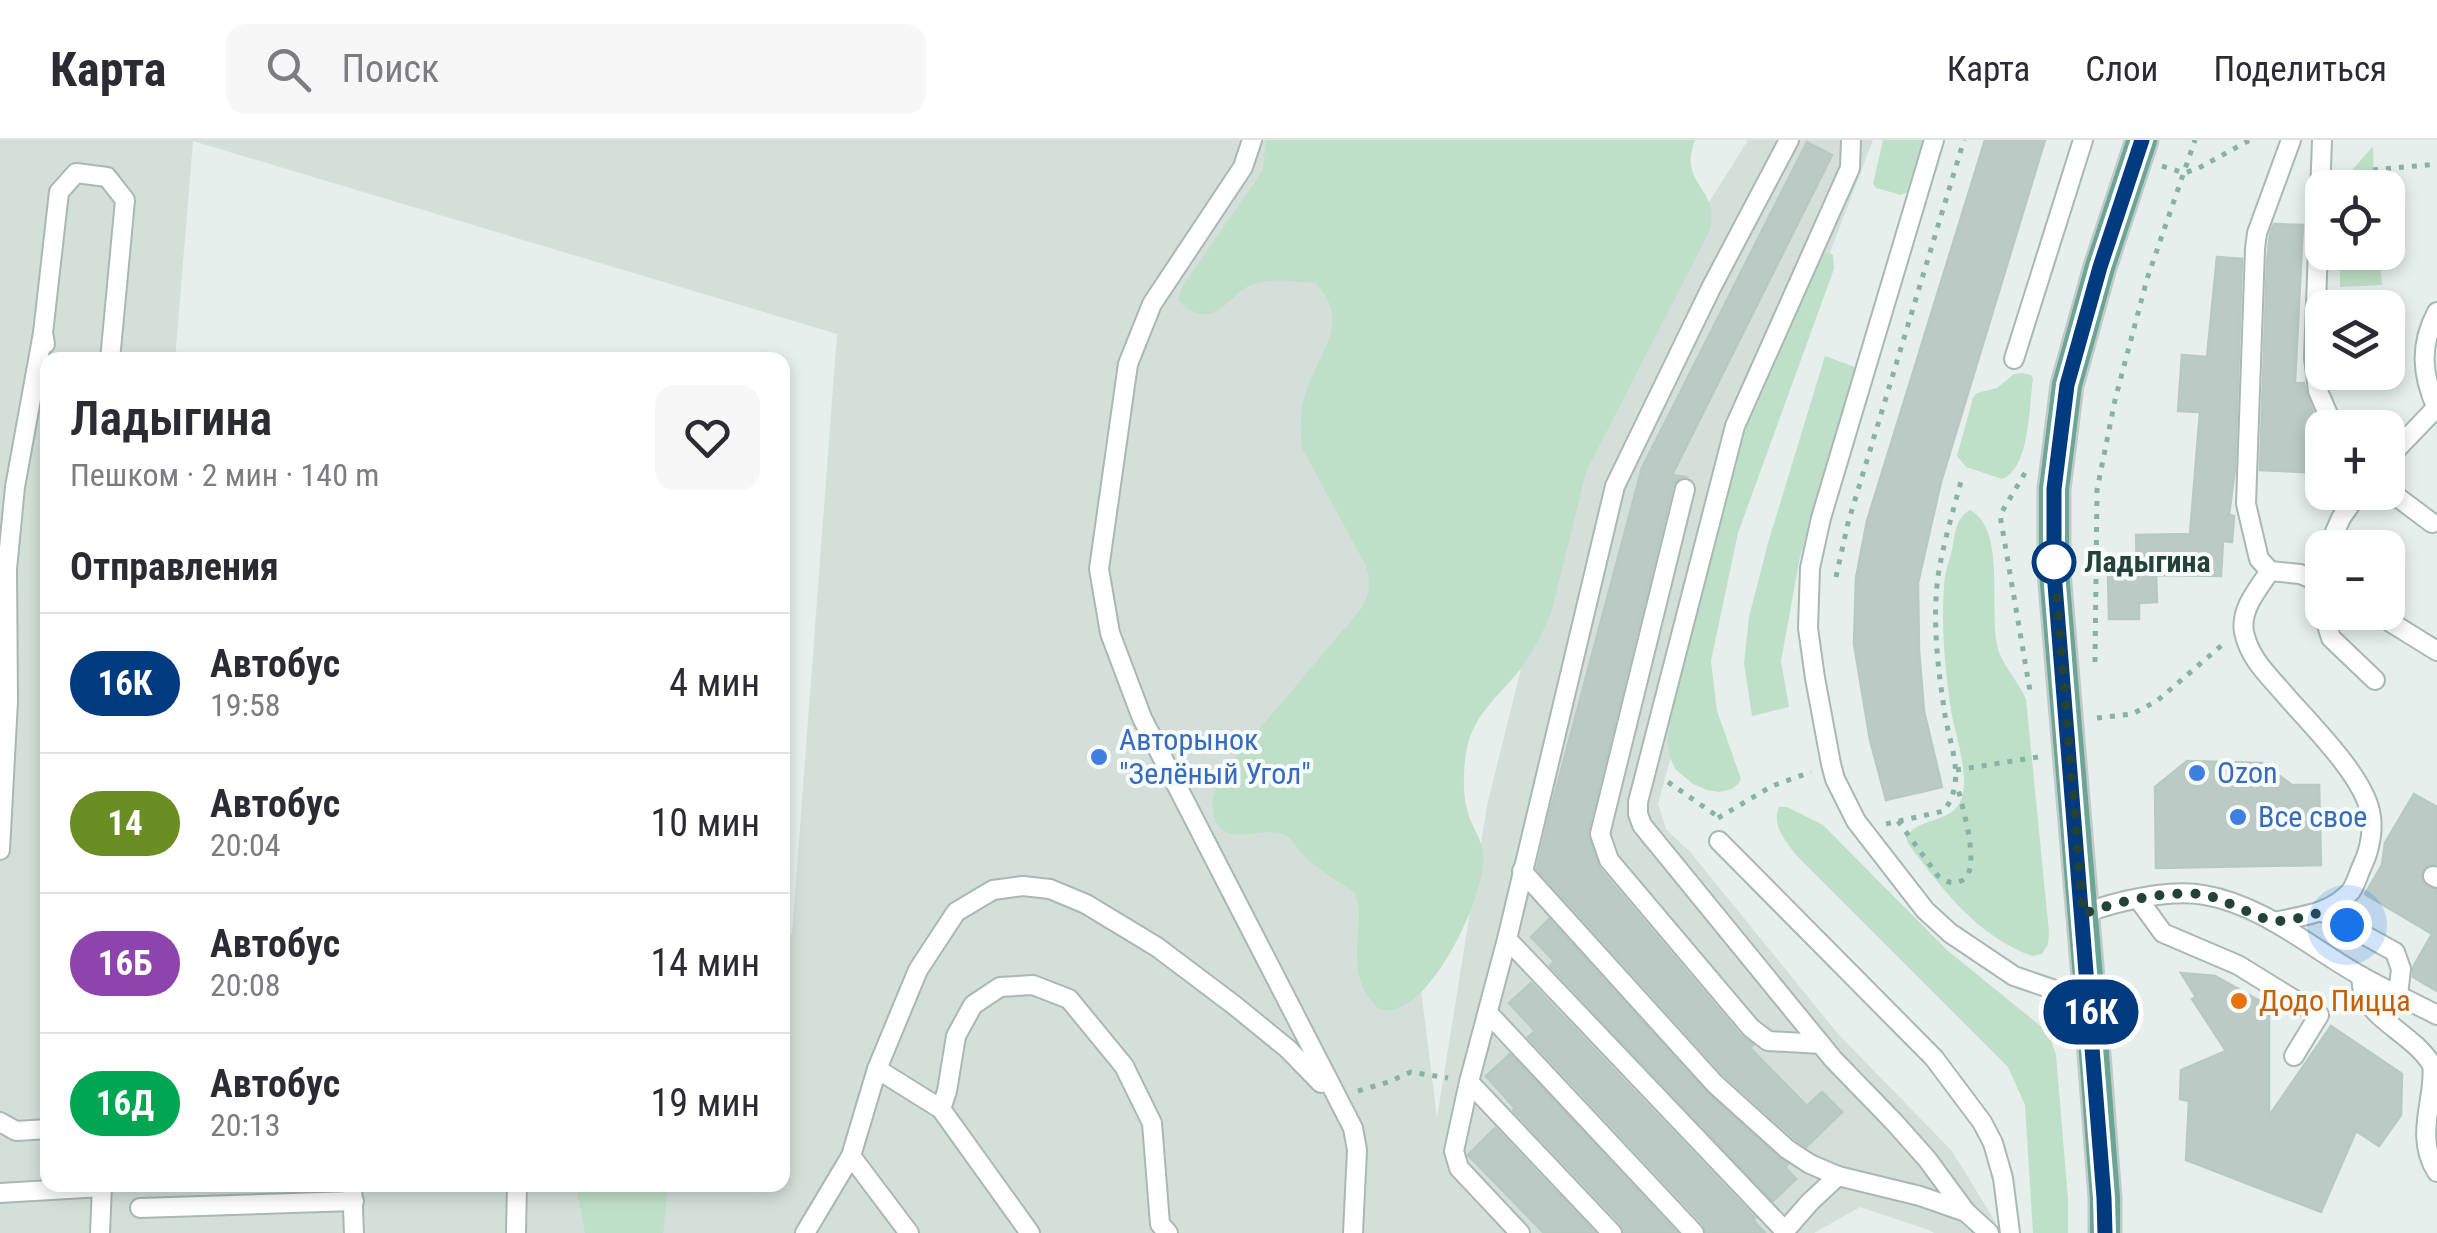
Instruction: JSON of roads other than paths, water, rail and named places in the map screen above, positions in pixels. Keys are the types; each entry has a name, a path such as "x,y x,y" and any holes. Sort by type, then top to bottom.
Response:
{"main road":[{"path":"2105,1233 2054,572 2054,489 2067,385 2142,140"}],"lane":[{"path":"1252,140 1243,167 1152,304 1128,364 1098,569 1110,633 1142,718 1353,1128 1353,1233"},
{"path":"1520,1233 1460,1168 1454,1151 1615,486 1711,288 1789,140"},
{"path":"1851,140 1850,168 1736,426 1638,814 1642,825 1821,1044 1918,1149 1966,1212 1988,1233"},
{"path":"1934,140 1821,518 1810,568 1808,628 1831,764 1862,830 1925,910 1950,933 2014,976 2090,1002"},
{"path":"2014,358 2083,140"},
{"path":"2291,140 2257,233 2255,249 2246,504 2259,559 2270,571 2305,573"},
{"path":"2322,140 2314,358 2318,391 2326,410"},
{"path":"0,850 8,702 6,569 14,486 43,333 58,192 76,173 107,177 125,200 111,352"},
{"path":"2405,441 2437,408 2425,378 2425,353 2428,329 2437,312"},
{"path":"43,333 46,352"},
{"path":"1685,489 1600,834 1610,860 1751,1028 1768,1041 1821,1044"},
{"path":"2405,503 2432,523"},
{"path":"2270,571 2247,606 2243,627 2250,652 2361,788 2370,811 2371,830 2366,856 2351,891 2323,912 2274,922"},
{"path":"2329,630 2331,638 2375,680"},
{"path":"2403,630 2437,651"},
{"path":"1719,841 1934,1058 1982,1122 1993,1143 2006,1193 2010,1233"},
{"path":"1522,871 1715,1084 1787,1149 1838,1176 1966,1212"},
{"path":"805,1233 851,1156 877,1069 918,970 956,912 994,890 1023,886 1050,889 1086,904 1157,947 1288,1049 1336,1098"},
{"path":"2083,914 2108,904 2175,894 2224,899 2274,922 2360,976 2437,1016"},
{"path":"2139,900 2162,933 2238,965 2319,1014 2294,1056"},
{"path":"2323,912 2395,952 2401,969 2398,995"},
{"path":"1507,939 1784,1232 1838,1176"},
{"path":"2360,976 2364,996 2432,1066 2436,1094 2428,1147 2437,1172"},
{"path":"941,1109 956,1036 973,1004 1000,986 1032,985 1069,999 1124,1066 1152,1124 1160,1224 1168,1233"},
{"path":"1489,1014 1694,1233"},
{"path":"877,1069 941,1109 1030,1233"},
{"path":"1469,1082 1612,1233"},
{"path":"0,1122 16,1131 40,1131"},
{"path":"851,1156 909,1233"},
{"path":"0,1193 40,1190"},
{"path":"100,1233 102,1192"},
{"path":"516,1233 518,1192"},
{"path":"140,1208 353,1193 354,1233"}],"place":[{"name":"Ладыгина","path":"2054,562"},
{"name":"Авторынок \"Зелёный Угол\"","path":"1099,757"},
{"name":"Ozon","path":"2197,773"},
{"name":"Все свое","path":"2238,817"},
{"name":"Додо Пицца","path":"2239,1001"}]}
